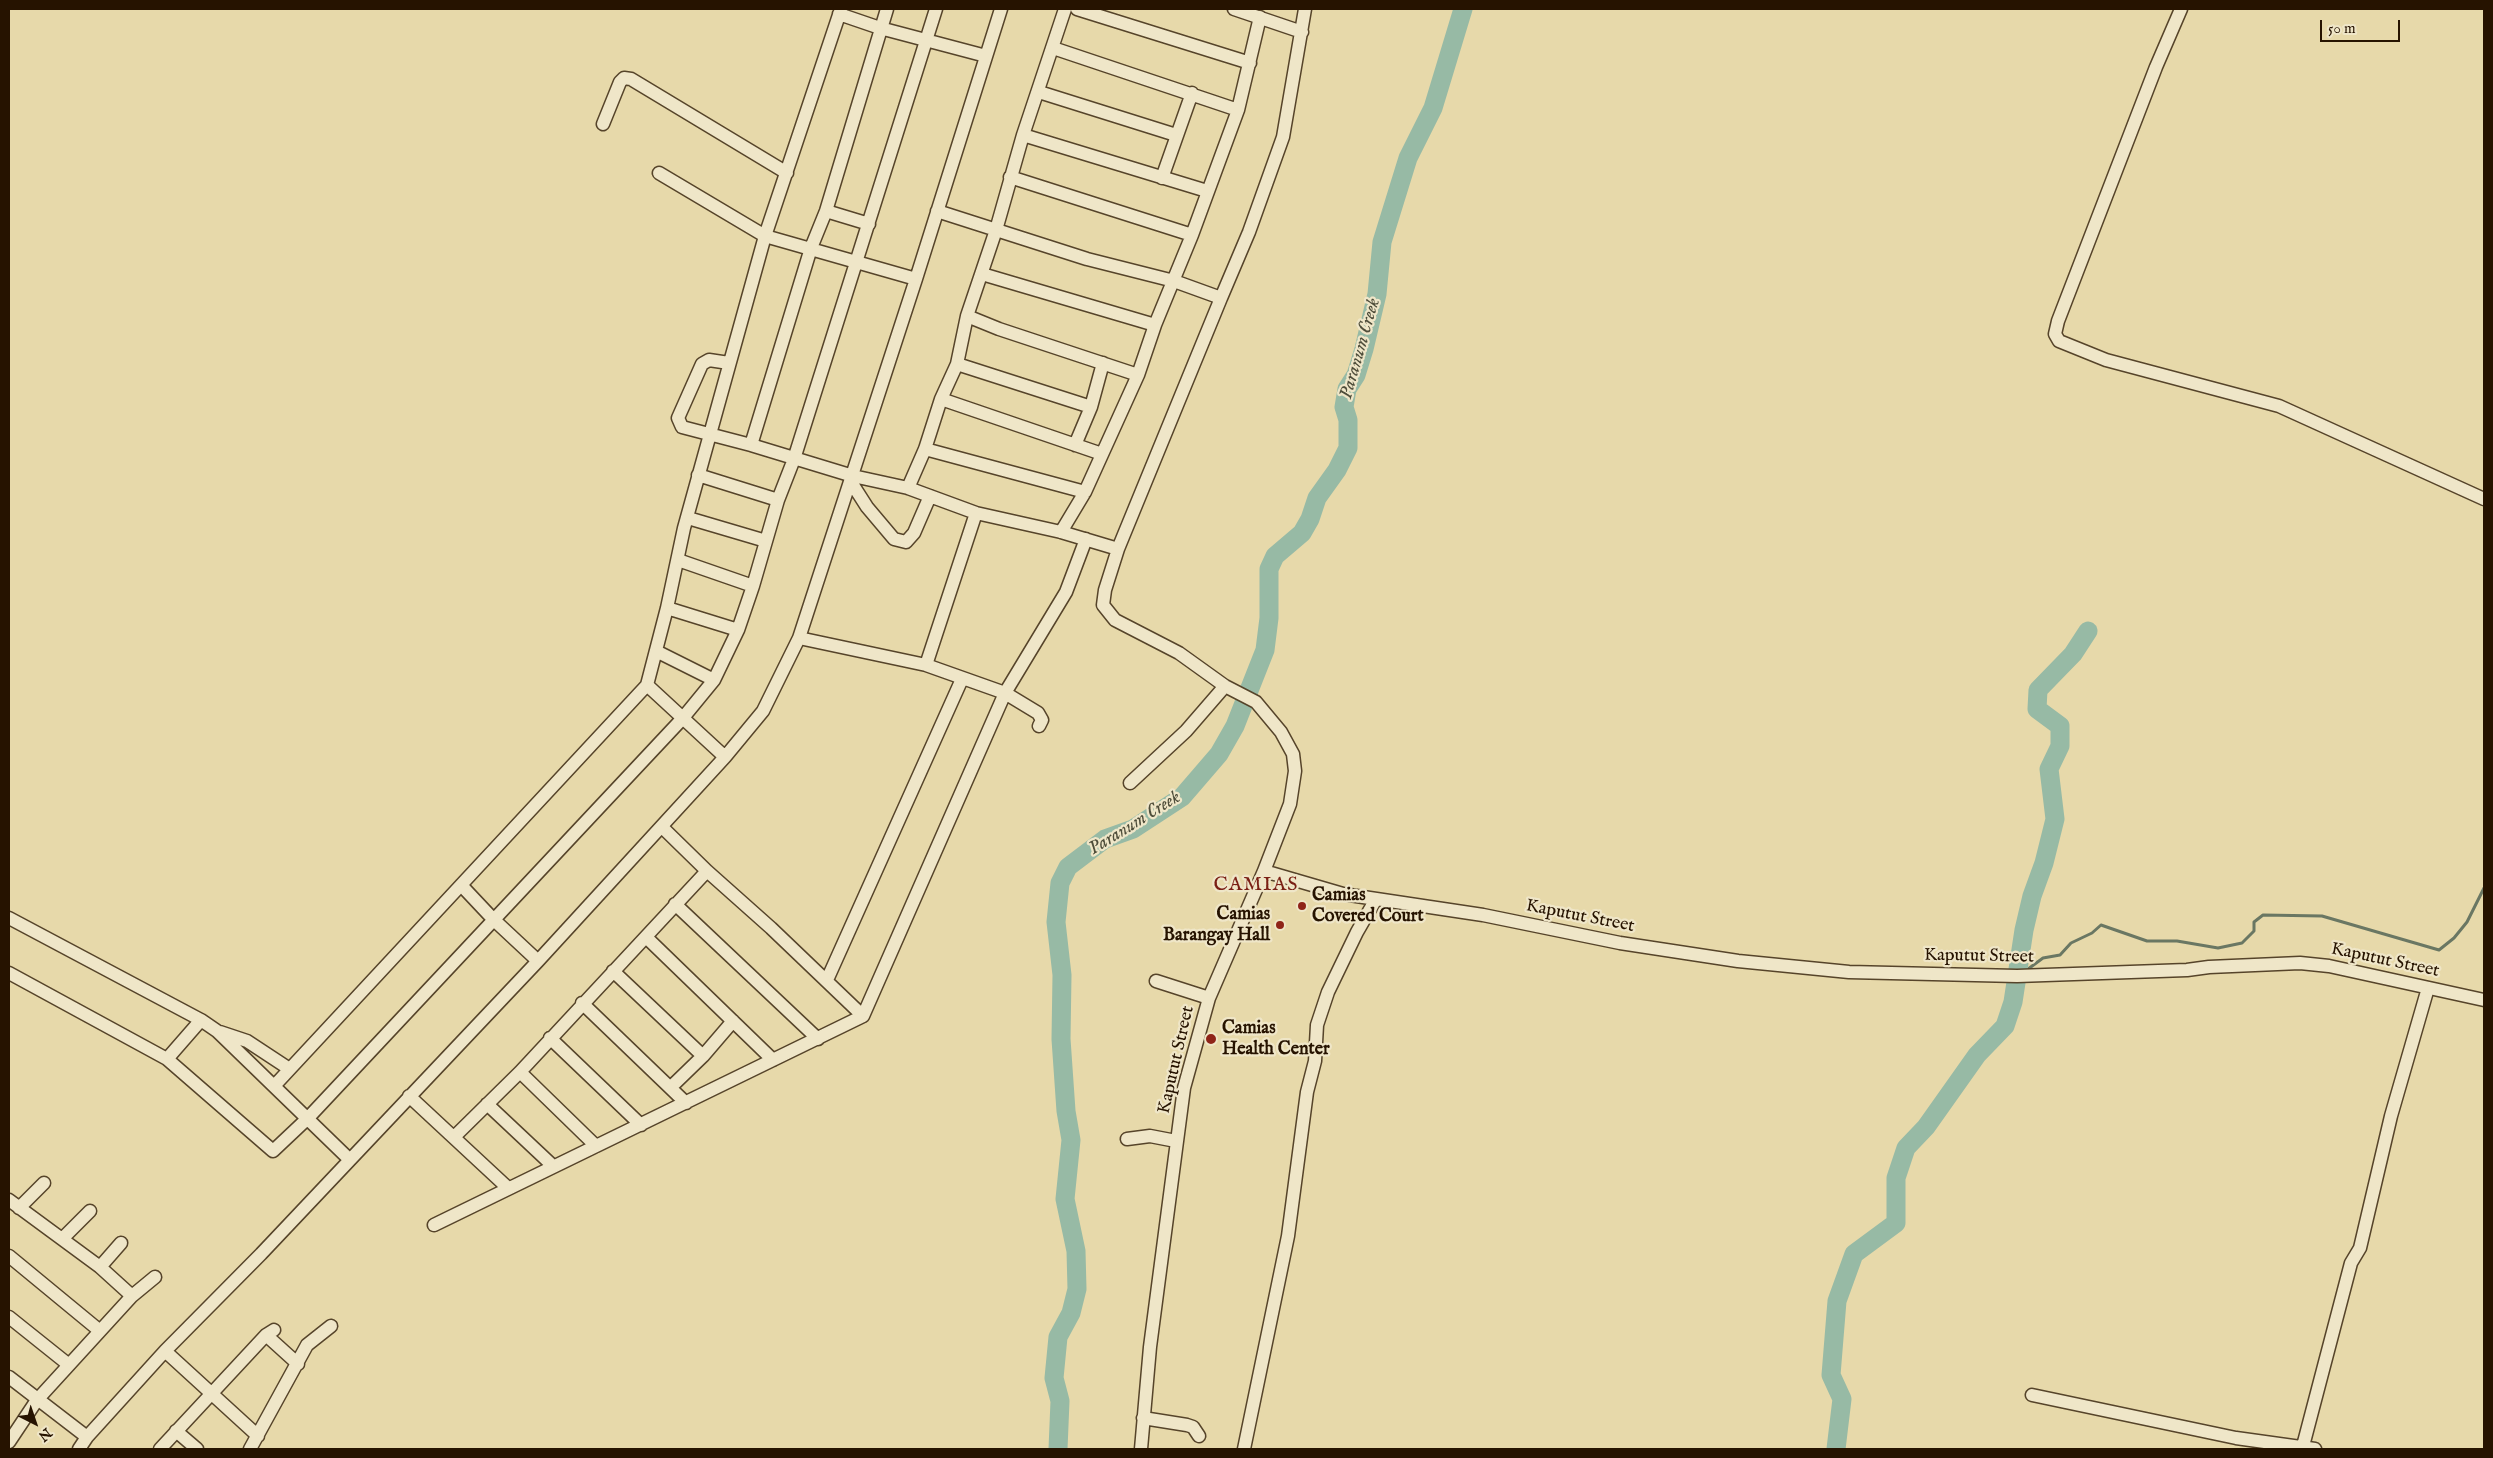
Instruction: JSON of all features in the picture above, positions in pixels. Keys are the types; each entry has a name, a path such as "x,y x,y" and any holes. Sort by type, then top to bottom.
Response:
{"street":[{"path":"751,445 810,248 826,210 887,9"},
{"path":"9,974 167,1059 273,1151 308,1118 682,719 714,680 738,630 753,586 778,500 794,459 936,9"},
{"path":"79,1449 87,1437 166,1351 261,1254 349,1159 538,962 725,757 763,711 799,638 852,479 1001,9"},
{"path":"908,488 925,449 941,399 957,364 967,316 996,230 1023,135 1066,9"},
{"path":"1077,9 1250,63"},
{"path":"1234,9 1302,32"},
{"path":"1264,871 1290,804 1295,771 1293,754 1281,732 1256,702 1230,688 1179,653 1115,620 1103,605 1105,590 1118,549 1249,232 1283,137 1305,9"},
{"path":"2181,9 2156,67 2058,322 2055,334 2059,341 2106,360 2279,406 2484,499"},
{"path":"275,1085 288,1068 647,685 667,608 684,528 765,236 840,11 880,28 986,56"},
{"path":"1060,532 1085,492 1138,375 1155,325 1192,235 1238,110 1260,17"},
{"path":"1053,48 1192,93 1238,110"},
{"path":"603,124 620,82 624,78 631,79 786,173"},
{"path":"1039,92 1176,135"},
{"path":"1162,178 1192,93"},
{"path":"1023,135 1207,191"},
{"path":"660,173 765,236 856,260 916,279"},
{"path":"1010,177 1192,235"},
{"path":"826,210 869,224"},
{"path":"937,210 1087,259 1174,280 1221,298"},
{"path":"982,274 1155,325"},
{"path":"967,316 999,329 1138,375"},
{"path":"729,363 709,360 702,364 678,418 682,427 751,445 852,479 908,488 976,513 1060,532 1118,549"},
{"path":"1075,445 1091,407 1103,363"},
{"path":"957,364 1091,407"},
{"path":"941,399 1102,454"},
{"path":"925,449 1085,492"},
{"path":"698,475 778,500"},
{"path":"852,479 866,507 894,539 906,542 914,533 930,496"},
{"path":"926,665 976,513"},
{"path":"688,518 766,541"},
{"path":"434,1225 863,1016 1004,693 1066,592 1086,539"},
{"path":"678,560 753,586"},
{"path":"667,608 738,630"},
{"path":"799,638 926,665 1004,693 1038,713 1042,720 1039,726"},
{"path":"656,651 714,680"},
{"path":"827,980 962,679"},
{"path":"647,685 725,757"},
{"path":"1130,783 1186,732 1230,688"},
{"path":"662,827 706,871 827,980 863,1016"},
{"path":"454,1137 520,1072 706,871"},
{"name":"Kaputut Street","path":"1141,1449 1176,1141 1184,1088 1209,998 1264,871 1343,894 1483,915 1620,943 1738,961 1849,972 1977,976 2187,970 2209,967 2300,963 2329,966 2484,1000"},
{"path":"461,885 538,962"},
{"path":"1244,1449 1288,1236 1307,1092 1314,1061 1317,1025 1328,992 1357,932 1376,899"},
{"path":"675,904 818,1039"},
{"path":"9,918 201,1020 218,1031 349,1159"},
{"path":"646,937 773,1060"},
{"path":"613,971 703,1056"},
{"path":"1156,981 1209,998"},
{"path":"2032,1395 2236,1438 2309,1448 2349,1272 2360,1248 2391,1116 2428,988"},
{"path":"582,1003 686,1103"},
{"path":"167,1059 201,1020"},
{"path":"671,1087 703,1056 732,1021"},
{"path":"218,1031 246,1041 288,1068"},
{"path":"550,1038 641,1125"},
{"path":"520,1072 596,1146"},
{"path":"409,1096 508,1188"},
{"path":"487,1104 553,1166"},
{"path":"1127,1139 1150,1136 1176,1141"},
{"path":"44,1183 14,1204 63,1238 100,1267 132,1296"},
{"path":"63,1238 90,1211"},
{"path":"100,1267 121,1243"},
{"path":"9,1256 100,1330"},
{"path":"9,1442 37,1400 132,1296 155,1277"},
{"path":"9,1317 70,1365"},
{"path":"250,1449 310,1340 331,1326"},
{"path":"160,1449 270,1332 298,1364"},
{"path":"166,1351 258,1436"},
{"path":"9,1377 87,1437"},
{"path":"1144,1418 1187,1424 1193,1427 1199,1436"},
{"path":"176,1430 196,1449"}],"waterway":[{"name":"Paranum Creek","path":"1058,1449 1060,1401 1054,1378 1058,1337 1071,1313 1077,1289 1076,1251 1065,1199 1071,1140 1066,1111 1061,1039 1062,975 1056,922 1060,883 1068,867 1105,839 1133,829 1182,797 1219,754 1235,726 1265,650 1269,618 1269,569 1275,556 1302,533 1310,519 1317,498 1337,470 1348,448 1348,420 1344,407 1347,389 1356,375 1364,349 1377,294 1382,242 1408,158 1433,108 1463,9"},
{"path":"1836,1449 1842,1399 1831,1375 1837,1301 1854,1254 1896,1223 1896,1178 1906,1148 1926,1127 1977,1055 2005,1026 2013,1002 2024,930 2032,896 2044,863 2055,819 2049,769 2060,746 2060,726 2037,709 2038,690 2073,654 2088,631"},
{"path":"2024,972 2043,958 2060,955 2071,943 2092,933 2101,925 2147,941 2177,941 2218,948 2242,943 2254,931 2254,922 2263,915 2322,916 2439,950 2454,938 2467,922 2484,888"}],"place":[{"name":"Camias Covered Court","path":"1302,906"},
{"name":"Camias Barangay Hall","path":"1280,925"},
{"name":"Camias Health Center","path":"1211,1039"}],"district":[{"name":"CAMIAS","path":"1256,886"}]}
